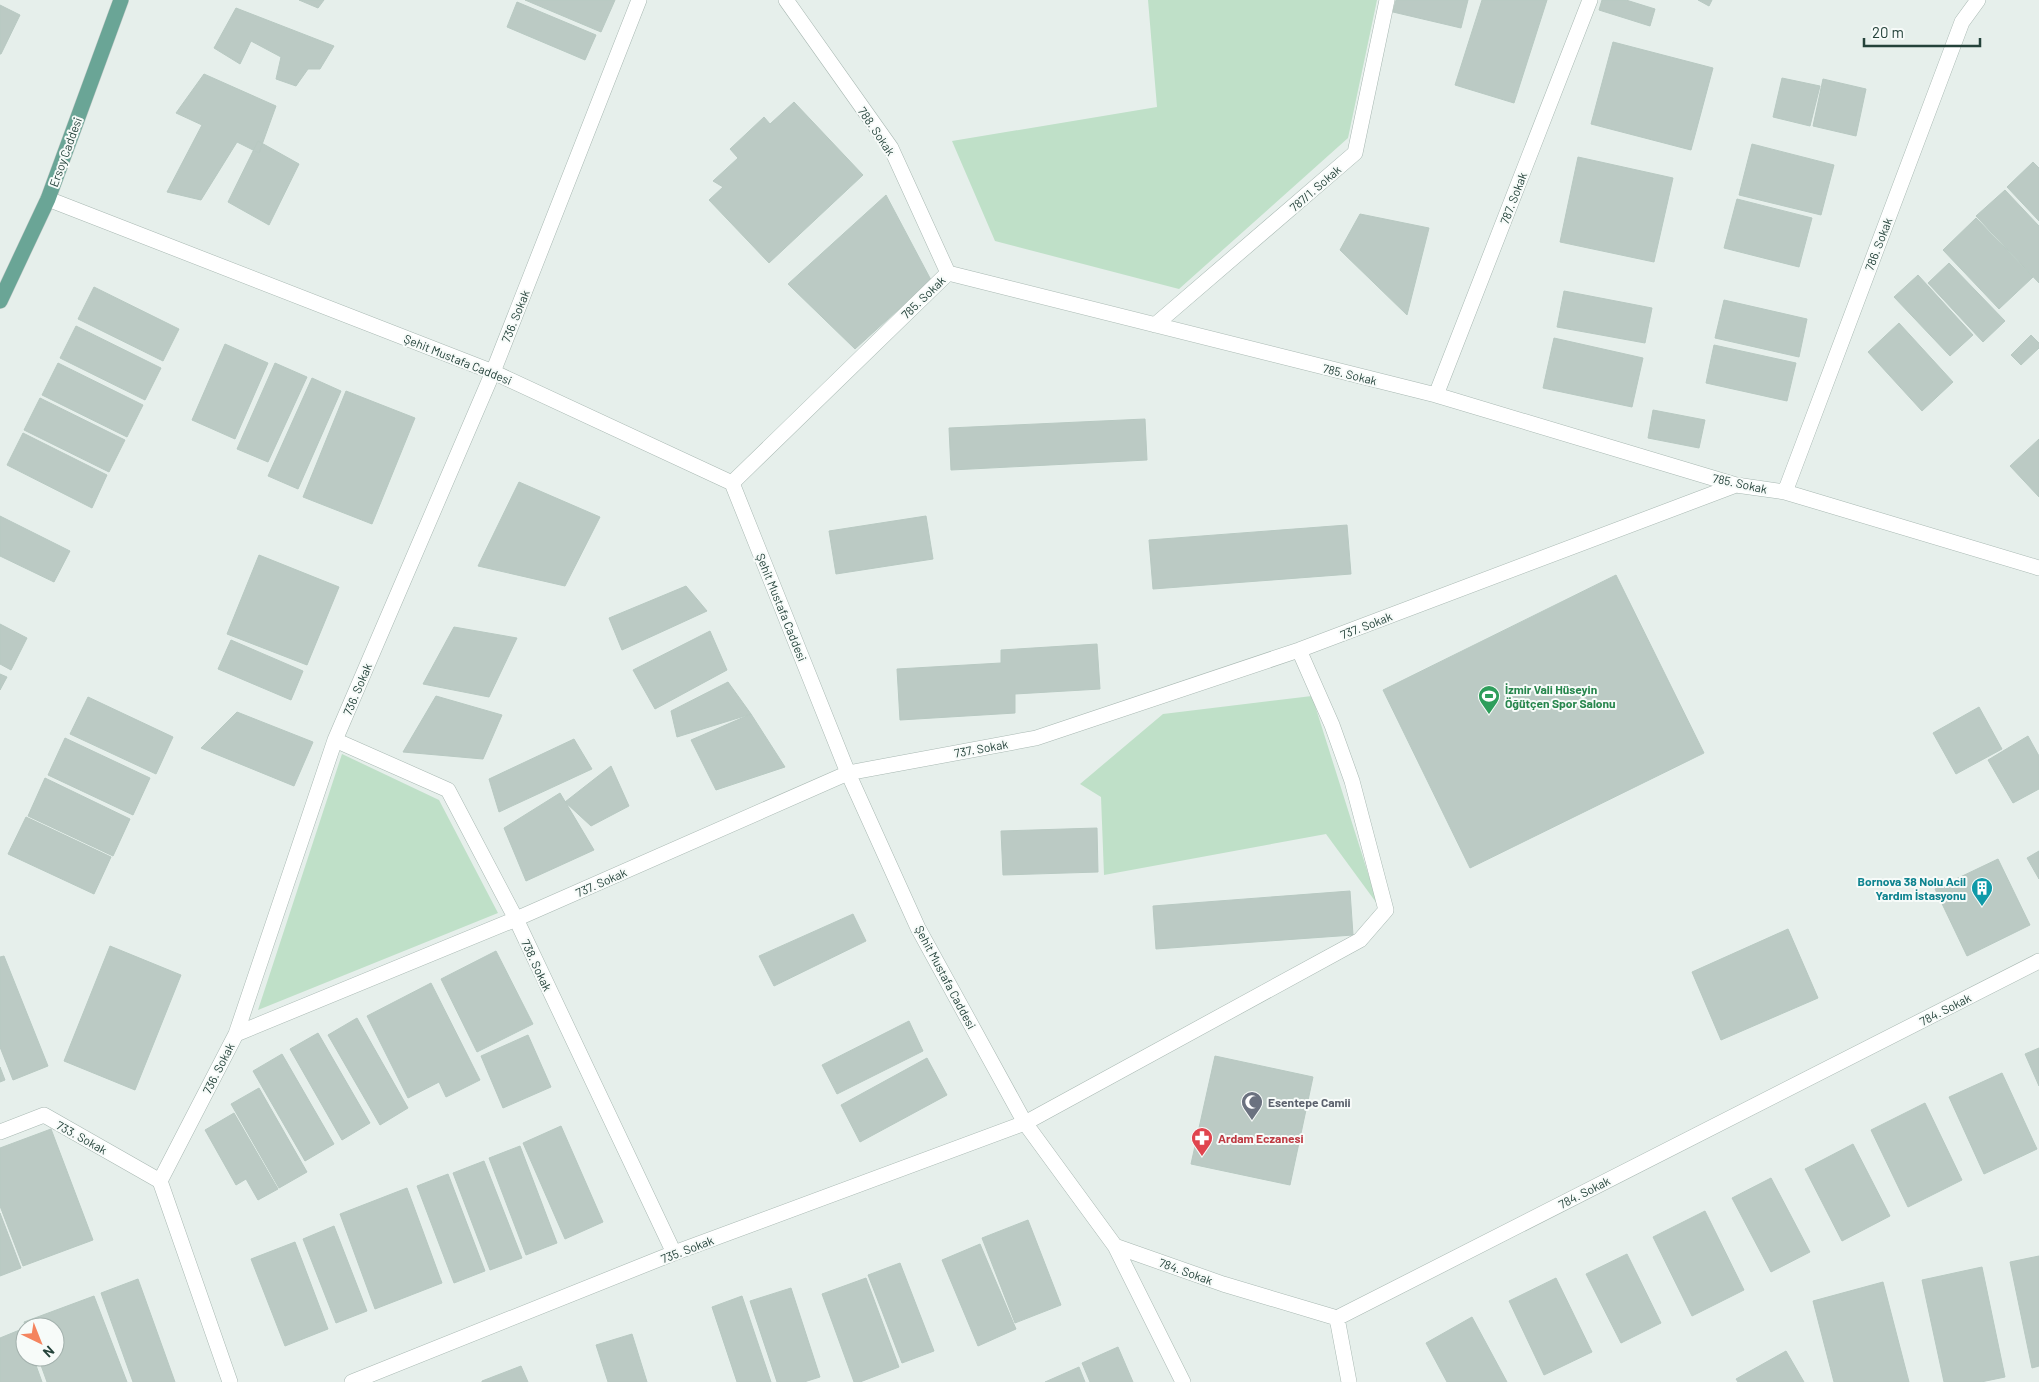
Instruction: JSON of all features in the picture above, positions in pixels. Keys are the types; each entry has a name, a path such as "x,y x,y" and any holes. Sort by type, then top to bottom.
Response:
{"main road":[{"name":"Ersoy Caddesi","path":"0,301 48,199 121,0"}],"street":[{"name":"736. Sokak","path":"160,1181 236,1034 335,740 492,372 639,0"},
{"name":"788. Sokak","path":"786,0 891,148 948,273"},
{"name":"787/1. Sokak","path":"1155,325 1355,153 1387,0"},
{"name":"787. Sokak","path":"1436,396 1590,0"},
{"name":"786. Sokak","path":"1785,492 1962,22 1978,0"},
{"name":"Şehit Mustafa Caddesi","path":"48,199 492,372 732,483 848,773 918,928 1025,1123 1115,1246 1183,1382"},
{"name":"785. Sokak","path":"732,483 948,273 1436,396 1736,485 1785,492 2039,568"},
{"name":"737. Sokak","path":"236,1034 516,920 848,773 1036,738 1299,650 1736,485"},
{"name":"735. Sokak","path":"352,1382 674,1253 1025,1123 1360,940 1386,910 1352,781 1332,725 1299,650"},
{"name":"738. Sokak","path":"335,740 448,790 516,920 674,1253"},
{"name":"784. Sokak","path":"1115,1246 1223,1284 1338,1318 2039,961"},
{"name":"733. Sokak","path":"0,1132 44,1115 160,1181"},
{"path":"160,1181 230,1382"},
{"path":"1338,1318 1350,1382"}],"green space":[{"path":"1148,0 1377,0 1348,138 1179,289 995,241 952,141 1157,107"},
{"path":"1312,696 1378,905 1326,834 1104,875 1101,797 1080,784 1163,714"},
{"path":"342,754 439,800 498,913 258,1010"}],"building":[{"path":"299,0 324,0 318,8"},
{"path":"525,0 615,0 601,32"},
{"path":"1396,0 1468,0 1461,28 1393,12"},
{"path":"1482,0 1547,0 1514,103 1455,85"},
{"path":"1602,0 1626,0 1655,9 1650,26 1599,10"},
{"path":"1698,0 1712,0 1709,6"},
{"path":"517,2 596,35 585,60 507,27"},
{"path":"0,5 20,15 1,54 0,54"},
{"path":"236,8 334,46 320,69 308,69 296,86 276,79 281,57 251,41 240,64 214,48"},
{"path":"1613,42 1713,68 1691,150 1591,124"},
{"path":"204,74 276,106 259,153 237,142 201,200 167,192 202,125 176,113"},
{"path":"1782,78 1820,86 1810,126 1773,117"},
{"path":"1823,79 1866,89 1856,136 1813,126"},
{"path":"794,102 863,175 769,263 709,200 723,187 713,181 738,158 730,149 764,117 770,124"},
{"path":"258,141 299,164 269,225 228,202"},
{"path":"1752,144 1834,165 1821,215 1739,195"},
{"path":"1578,157 1673,178 1654,262 1560,242"},
{"path":"2033,162 2039,168 2039,221 2007,187"},
{"path":"2005,190 2039,226 2039,283 1976,216"},
{"path":"886,195 931,280 855,349 788,284"},
{"path":"1737,199 1812,218 1799,267 1724,248"},
{"path":"1360,214 1429,228 1407,315 1340,250"},
{"path":"1976,218 2033,277 1999,309 1943,250"},
{"path":"1949,263 2005,321 1983,342 1928,283"},
{"path":"1918,275 1973,335 1950,356 1894,297"},
{"path":"94,287 179,329 163,361 78,319"},
{"path":"1564,291 1652,308 1645,343 1557,327"},
{"path":"1724,300 1807,319 1799,357 1715,338"},
{"path":"1899,323 1953,382 1922,411 1868,352"},
{"path":"76,326 161,368 145,400 60,358"},
{"path":"2031,335 2039,343 2039,348 2021,365 2011,355"},
{"path":"1554,338 1643,358 1632,407 1543,388"},
{"path":"225,344 268,363 235,439 192,420"},
{"path":"1714,345 1796,363 1787,401 1706,383"},
{"path":"58,363 143,405 127,437 42,395"},
{"path":"275,363 307,377 268,462 237,449"},
{"path":"312,378 341,391 298,489 268,476"},
{"path":"346,391 415,418 372,524 303,497"},
{"path":"40,398 125,440 109,472 24,430"},
{"path":"1653,410 1705,420 1699,448 1648,438"},
{"path":"1145,419 1147,460 951,470 949,428"},
{"path":"23,433 107,475 92,508 7,465"},
{"path":"2039,439 2039,497 2010,466"},
{"path":"519,482 600,517 565,586 478,566"},
{"path":"0,516 70,551 54,582 0,556"},
{"path":"926,516 933,559 836,574 829,531"},
{"path":"1347,525 1351,574 1153,589 1149,540"},
{"path":"259,555 339,587 307,665 227,634"},
{"path":"1616,575 1704,753 1470,868 1383,690"},
{"path":"686,586 707,611 622,650 609,618"},
{"path":"0,624 27,638 11,670 0,664"},
{"path":"454,627 517,638 489,697 423,684"},
{"path":"710,631 727,670 655,709 633,670"},
{"path":"231,640 303,671 291,700 218,669"},
{"path":"1097,644 1100,689 1015,694 1015,713 900,720 897,669 1001,663 1001,650"},
{"path":"0,674 7,677 0,690"},
{"path":"728,682 751,714 677,737 671,711"},
{"path":"436,696 502,715 483,759 403,752"},
{"path":"88,697 173,737 156,774 70,734"},
{"path":"1979,707 2002,749 1956,774 1933,733"},
{"path":"237,712 313,742 294,786 201,748"},
{"path":"751,714 785,767 716,790 691,740"},
{"path":"2028,736 2039,756 2039,789 2013,803 1988,760"},
{"path":"65,738 150,778 133,815 48,775"},
{"path":"574,739 592,769 499,812 489,779"},
{"path":"611,766 629,806 591,826 565,802"},
{"path":"45,778 130,819 113,856 28,816"},
{"path":"560,793 594,850 526,881 504,828"},
{"path":"26,817 111,857 94,894 8,854"},
{"path":"1097,828 1098,872 1003,875 1001,831"},
{"path":"2039,851 2039,879 2027,858"},
{"name":"Bornova 38 Nolu Acil Yardım İstasyonu","path":"1998,859 2030,925 1967,956 1935,889"},
{"path":"1350,891 1353,935 1156,949 1153,906"},
{"path":"853,914 866,941 774,986 759,956"},
{"path":"1788,929 1818,998 1721,1040 1692,972"},
{"path":"110,946 181,975 135,1090 64,1061"},
{"path":"496,951 533,1024 477,1052 441,979"},
{"path":"4,956 48,1066 13,1080 0,1047 0,957"},
{"path":"431,983 480,1080 446,1097 439,1082 408,1098 367,1016"},
{"path":"357,1018 408,1108 380,1125 328,1035"},
{"path":"909,1021 923,1051 837,1094 822,1065"},
{"path":"318,1033 370,1123 342,1140 290,1049"},
{"path":"528,1035 551,1087 503,1108 481,1056"},
{"path":"2039,1048 2039,1086 2025,1054"},
{"path":"282,1054 334,1144 305,1161 253,1071"},
{"name":"Esentepe Camii","path":"1215,1056 1313,1077 1290,1185 1191,1164"},
{"path":"927,1058 947,1095 860,1142 841,1105"},
{"path":"0,1067 5,1080 0,1082"},
{"path":"2002,1073 2037,1149 1984,1174 1949,1097"},
{"path":"259,1088 307,1172 279,1188 231,1104"},
{"path":"1925,1103 1962,1180 1908,1207 1871,1130"},
{"path":"234,1113 278,1189 258,1200 246,1179 236,1185 205,1130"},
{"path":"561,1126 603,1222 565,1239 523,1143"},
{"path":"51,1129 93,1240 23,1266 0,1206 0,1148"},
{"path":"1853,1144 1890,1216 1842,1241 1805,1169"},
{"path":"520,1146 557,1243 526,1255 489,1158"},
{"path":"484,1161 522,1258 490,1270 453,1173"},
{"path":"448,1174 485,1271 454,1283 417,1186"},
{"path":"1771,1178 1810,1252 1771,1272 1732,1198"},
{"path":"407,1188 442,1283 375,1309 340,1214"},
{"path":"1705,1211 1744,1290 1692,1316 1653,1237"},
{"path":"0,1213 21,1268 0,1276"},
{"path":"1028,1220 1061,1305 1015,1323 982,1238"},
{"path":"334,1226 367,1311 336,1323 303,1239"},
{"path":"295,1242 328,1329 285,1346 251,1259"},
{"path":"980,1244 1016,1329 978,1346 942,1260"},
{"path":"1627,1254 1661,1323 1621,1343 1586,1274"},
{"path":"2039,1256 2039,1366 2032,1368 2010,1262"},
{"path":"900,1263 934,1351 902,1363 868,1275"},
{"path":"1982,1267 2005,1377 1981,1382 1944,1382 1922,1280"},
{"path":"866,1278 899,1367 860,1382 854,1382 822,1294"},
{"path":"1556,1278 1592,1352 1544,1375 1509,1301"},
{"path":"138,1279 175,1382 133,1382 101,1293"},
{"path":"1883,1282 1909,1382 1834,1382 1813,1301"},
{"path":"791,1288 820,1377 804,1382 777,1382 750,1301"},
{"path":"94,1296 127,1382 47,1382 42,1367 65,1367 65,1317 37,1317"},
{"path":"742,1296 771,1382 737,1382 712,1307"},
{"path":"1472,1317 1507,1382 1447,1382 1426,1343"},
{"path":"15,1332 15,1367 37,1367 42,1382 0,1382 0,1338"},
{"path":"632,1334 647,1382 608,1382 596,1345"},
{"path":"1118,1347 1133,1382 1090,1382 1082,1363"},
{"path":"1786,1351 1804,1382 1738,1382 1736,1379"},
{"path":"521,1366 528,1382 482,1382 482,1381"},
{"path":"1079,1367 1085,1382 1045,1382"}],"place":[{"name":"İzmir Vali Hüseyin Öğütçen Spor Salonu","path":"1489,715"},
{"name":"Bornova 38 Nolu Acil Yardım İstasyonu","path":"1982,907"},
{"name":"Esentepe Camii","path":"1252,1121"},
{"name":"Ardam Eczanesi","path":"1202,1157"}]}
